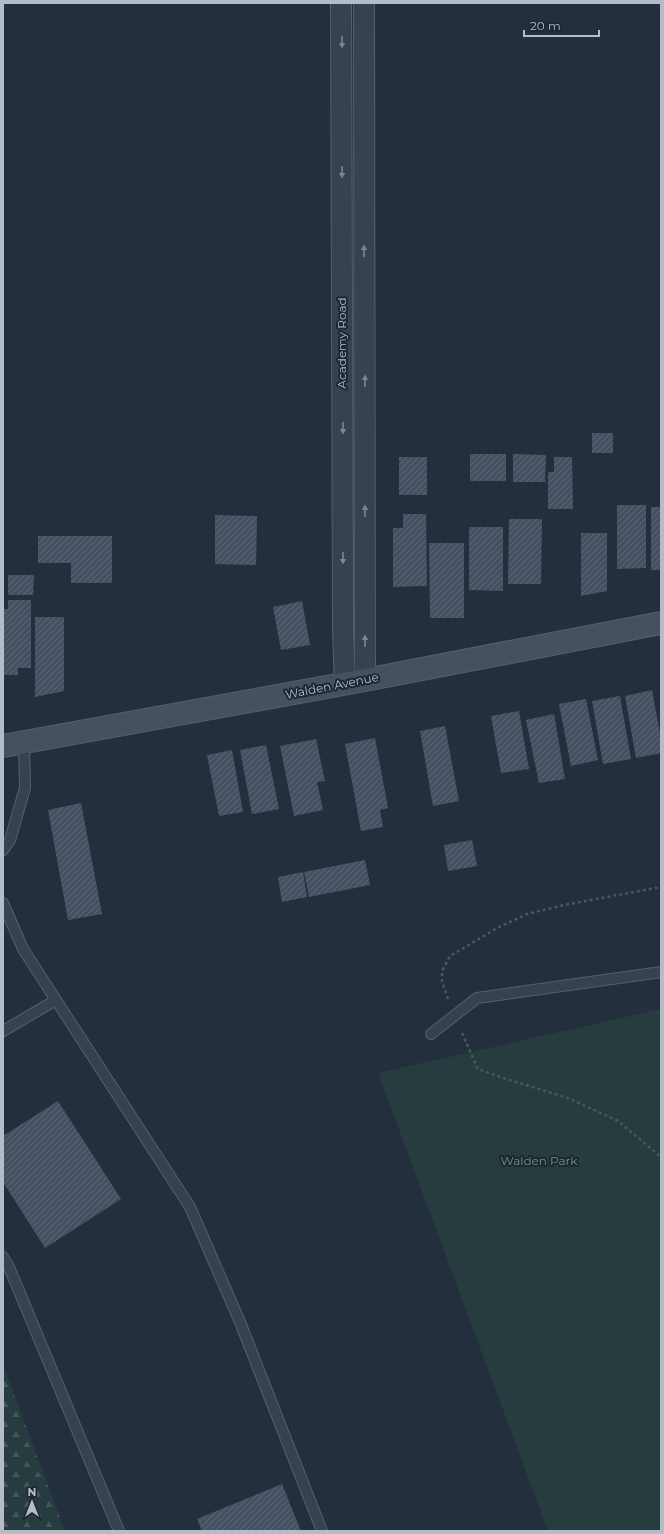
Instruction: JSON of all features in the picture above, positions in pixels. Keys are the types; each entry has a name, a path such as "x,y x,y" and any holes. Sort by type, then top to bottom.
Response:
{"main road":[{"name":"Walden Avenue","path":"13,745 355,682 661,623"}],"street":[{"path":"341,8 364,8"},
{"name":"Academy Road","path":"341,8 343,629 355,682"},
{"name":"Academy Road","path":"355,682 364,310 364,8"},
{"path":"342,310 364,310"}],"lane":[{"path":"3,850 10,840 25,788 13,745"},
{"path":"3,903 24,949 190,1207 240,1322 322,1531"},
{"path":"431,1034 477,998 661,972"},
{"path":"3,1031 56,1000"},
{"path":"3,1257 9,1267 119,1531"}],"path":[{"path":"661,887 564,905 527,914 500,927 450,956 442,971 442,981 455,1016 478,1069 568,1098 618,1121 661,1157"}],"green space":[{"name":"Walden Park","path":"661,1009 661,1531 548,1531 378,1073"},
{"path":"3,1365 65,1531 3,1531"}],"building":[{"path":"592,433 613,433 613,453 592,453"},
{"path":"470,454 506,454 506,481 470,481"},
{"path":"513,454 546,455 545,482 513,482"},
{"path":"399,457 427,457 427,495 399,495"},
{"path":"554,457 572,457 573,509 548,509 548,472 554,472"},
{"path":"617,505 646,505 646,568 617,569"},
{"path":"651,507 661,507 661,570 651,570"},
{"path":"403,514 426,514 427,586 393,587 393,528 403,528"},
{"path":"215,515 257,516 256,565 215,564"},
{"path":"509,519 542,519 541,584 508,584"},
{"path":"469,527 503,527 503,591 469,590"},
{"path":"581,533 607,533 607,591 581,596"},
{"path":"38,536 112,536 112,583 71,583 71,563 38,563"},
{"path":"429,543 464,543 464,618 430,618"},
{"path":"8,575 34,575 33,595 8,595"},
{"path":"8,600 31,600 31,668 18,668 18,675 3,675 3,609 8,609"},
{"path":"302,601 310,645 281,650 273,607"},
{"path":"35,617 64,617 64,691 35,697"},
{"path":"652,690 661,739 661,753 636,758 625,696"},
{"path":"620,696 631,759 603,764 592,701"},
{"path":"586,699 598,760 571,766 559,704"},
{"path":"519,711 529,769 501,773 491,716"},
{"path":"554,714 565,779 539,783 526,720"},
{"path":"445,726 459,801 433,806 420,731"},
{"path":"375,738 388,808 380,810 383,827 361,831 345,744"},
{"path":"316,739 325,781 317,782 323,810 294,816 280,746"},
{"path":"266,745 279,809 252,814 240,750"},
{"path":"232,750 243,812 219,816 207,755"},
{"path":"81,803 102,914 68,920 48,810"},
{"path":"472,840 477,866 448,871 444,845"},
{"path":"365,860 370,885 309,897 304,872"},
{"path":"303,872 307,897 282,902 278,877"},
{"path":"58,1101 121,1199 45,1248 3,1182 3,1136"},
{"path":"282,1484 301,1531 202,1531 197,1519"}]}
